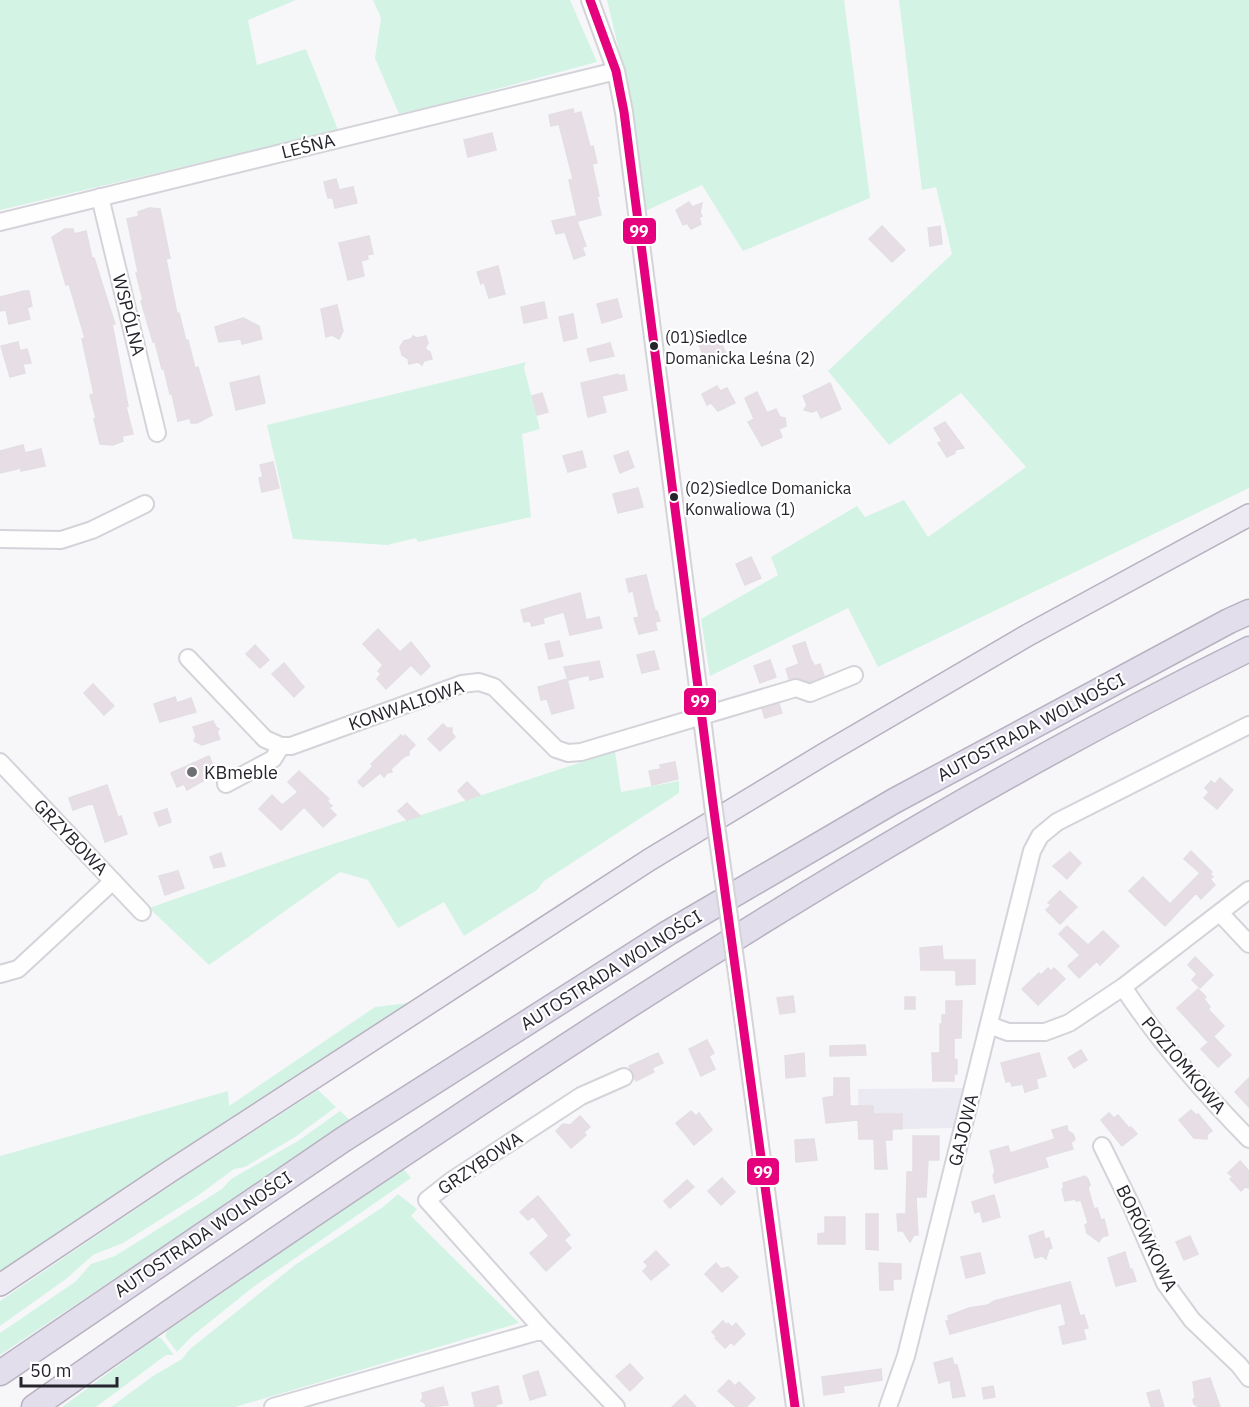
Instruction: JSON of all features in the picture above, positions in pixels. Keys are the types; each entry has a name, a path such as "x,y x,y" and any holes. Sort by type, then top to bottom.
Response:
{"highway":[{"name":"AUTOSTRADA WOLNOŚCI","path":"0,1373 344,1139 668,933 894,801 1249,612"},
{"name":"AUTOSTRADA WOLNOŚCI","path":"34,1407 153,1323 548,1057 705,957 891,842 1109,720 1249,650"}],"main road":[{"path":"0,1285 169,1172 650,860 826,753 1028,635 1249,515"}],"street":[{"path":"590,0 616,70 624,112 713,804 795,1407"},
{"name":"LEŚNA","path":"0,222 616,70"},
{"name":"WSPÓLNA","path":"100,197 157,433"},
{"path":"0,539 61,540 93,530 146,504"},
{"path":"188,658 265,739 281,746 273,759 226,784"},
{"name":"KONWALIOWA","path":"281,746 291,746 472,682 479,682 494,687 556,749 568,753 581,752 796,688 810,693 854,675"},
{"name":"GAJOWA","path":"888,1407 906,1356 1032,851 1040,836 1057,822 1249,725"},
{"name":"GRZYBOWA","path":"0,762 142,912"},
{"path":"0,974 18,969 113,881"},
{"path":"989,1025 1008,1032 1045,1032 1069,1023 1123,987 1249,890"},
{"path":"1220,913 1249,944"},
{"name":"POZIOMKOWA","path":"1123,987 1136,1008 1208,1097 1249,1139"},
{"name":"GRZYBOWA","path":"616,1407 461,1241 427,1200 451,1181 581,1096 624,1077"},
{"name":"BORÓWKOWA","path":"1102,1146 1165,1283 1192,1320 1239,1365 1249,1378"},
{"path":"273,1407 543,1330"}],"shaded area":[{"path":"964,1088 954,1128 859,1130 858,1089"}],"green space":[{"path":"0,0 296,0 248,20 257,65 306,49 338,130 0,210"},
{"path":"373,0 570,0 597,62 399,114 375,58 381,18"},
{"path":"607,0 844,0 870,198 743,251 702,185 643,212 624,71"},
{"path":"899,0 1249,0 1249,488 878,667 848,608 710,676 701,619 778,575 771,557 857,506 865,517 904,500 928,537 1026,467 961,393 889,445 828,371 952,254 936,187 922,190"},
{"path":"526,362 524,368 540,429 522,434 531,517 418,542 416,538 387,545 293,539 267,425"},
{"path":"615,751 621,792 679,781 679,793 544,881 537,890 464,936 444,902 398,928 368,880 340,872 209,965 149,908 297,856"},
{"path":"416,1002 129,1186 0,1274 0,1156 228,1091 229,1106 375,1007"},
{"path":"318,1090 336,1107 295,1137 245,1167 234,1169 196,1197 123,1243 93,1255 66,1279 0,1326 0,1301 186,1175"},
{"path":"340,1111 351,1121 0,1355 0,1333 75,1282 91,1264 115,1256 222,1189 231,1179 298,1141"},
{"path":"402,1167 411,1178 252,1288 191,1337 177,1352 165,1336 167,1331"},
{"path":"398,1194 417,1209 411,1216 519,1323 235,1407 111,1407 153,1376 182,1359 190,1349 295,1265 383,1207"},
{"path":"157,1337 161,1338 174,1355 166,1355 96,1407 62,1407"}],"building":[{"path":"573,109 574,114 581,112 590,147 593,146 597,163 592,164 601,215 578,221 569,180 573,179 559,124 551,126 549,115"},
{"path":"492,133 496,150 468,157 464,140"},
{"path":"336,179 339,190 353,187 357,203 335,208 333,198 328,198 324,182"},
{"path":"689,202 692,207 702,203 700,212 702,216 699,218 701,224 691,229 687,223 683,225 676,210"},
{"path":"149,208 160,209 170,258 166,259 177,314 179,313 195,368 198,367 212,415 197,423 191,423 190,418 178,421 172,394 170,394 141,301 143,300 127,219 139,216 138,212"},
{"path":"575,216 586,246 582,247 585,255 574,259 565,232 556,234 552,221"},
{"path":"882,226 905,250 892,262 869,239"},
{"path":"940,226 942,244 930,246 928,228"},
{"path":"65,229 73,229 74,234 86,231 92,258 94,258 115,324 112,324 128,406 126,407 133,434 122,436 123,441 113,445 100,444 90,395 94,394 82,339 85,338 52,237"},
{"path":"369,236 373,254 367,255 368,259 361,261 364,276 348,280 339,243"},
{"path":"498,266 505,294 489,298 484,282 481,284 477,272"},
{"path":"29,291 32,306 27,308 30,319 9,324 6,310 0,311 0,297"},
{"path":"617,299 622,317 602,323 597,304"},
{"path":"544,302 547,318 524,323 521,307"},
{"path":"337,305 343,331 339,339 332,335 326,337 321,309"},
{"path":"573,314 577,338 564,341 559,317"},
{"path":"243,318 259,326 262,339 242,344 241,339 219,342 215,327"},
{"path":"717,334 728,358 709,367 698,343"},
{"path":"413,336 417,338 426,336 428,343 425,349 430,352 432,359 424,361 422,365 418,362 409,364 408,359 402,355 400,347 404,341"},
{"path":"18,342 20,351 27,349 31,363 23,364 25,373 10,377 1,346"},
{"path":"610,343 614,356 590,361 587,349"},
{"path":"618,374 619,376 624,375 627,390 602,396 606,412 588,417 581,383"},
{"path":"259,376 265,403 236,410 230,383"},
{"path":"830,383 841,409 821,418 817,410 812,412 804,410 807,405 803,396"},
{"path":"717,386 720,391 727,388 735,403 718,411 711,403 707,405 702,394"},
{"path":"757,392 767,413 776,409 780,417 785,418 786,426 779,429 782,437 762,446 748,422 754,419 745,398"},
{"path":"542,393 548,412 537,415 532,396"},
{"path":"945,422 964,448 955,450 955,453 947,457 938,443 942,441 934,428"},
{"path":"23,445 25,453 41,449 45,466 0,473 0,451"},
{"path":"582,451 586,467 568,472 563,456"},
{"path":"628,451 634,467 620,473 614,456"},
{"path":"273,462 279,488 262,492 259,478 263,477 260,465"},
{"path":"638,488 643,507 618,513 613,494"},
{"path":"751,557 761,578 745,585 736,564"},
{"path":"646,575 655,611 660,621 655,622 657,630 639,634 634,618 639,617 633,591 629,592 626,579"},
{"path":"580,593 586,620 599,617 602,628 570,635 564,612 543,618 544,623 532,626 530,621 524,622 521,610"},
{"path":"378,629 400,652 411,642 430,666 421,675 411,665 386,689 377,679 381,674 378,671 383,665 363,644"},
{"path":"559,641 563,656 549,659 545,644"},
{"path":"805,642 811,660 815,666 820,664 824,676 809,682 799,678 789,679 786,669 799,664 793,646"},
{"path":"255,645 269,660 260,668 246,654"},
{"path":"654,651 659,669 642,673 637,655"},
{"path":"770,660 776,677 760,683 754,666"},
{"path":"599,661 603,677 590,680 589,675 568,680 564,667"},
{"path":"284,663 304,687 294,697 272,674"},
{"path":"567,679 574,708 552,714 547,699 541,700 538,687"},
{"path":"93,684 114,706 104,715 84,693"},
{"path":"175,697 177,703 191,698 196,712 160,722 154,704"},
{"path":"779,704 782,713 765,718 762,709"},
{"path":"213,721 219,729 217,732 220,739 202,745 194,741 196,736 193,727"},
{"path":"443,724 447,728 452,728 455,737 440,751 428,739"},
{"path":"401,735 403,737 405,735 415,745 409,751 409,755 391,769 392,772 387,773 384,777 380,773 363,787 358,782 373,766 371,764"},
{"name":"KBmeble","path":"209,756 214,768 210,770 212,776 187,790 184,784 177,787 171,773"},
{"path":"675,762 678,779 652,785 649,771 661,769 660,765"},
{"path":"299,771 329,799 327,801 332,806 329,808 336,815 323,827 304,807 281,830 259,809 272,795 282,805 298,792 288,782"},
{"path":"1220,778 1233,790 1217,809 1204,798 1209,792 1205,788 1211,781 1215,784"},
{"path":"467,782 480,795 466,800 458,791"},
{"path":"107,785 118,817 121,816 127,834 105,842 93,803 73,810 69,798"},
{"path":"407,803 420,816 407,820 398,811"},
{"path":"167,809 171,822 159,826 154,813"},
{"path":"1191,851 1212,872 1210,874 1213,877 1210,879 1215,885 1201,899 1196,893 1165,926 1129,891 1143,877 1170,904 1200,873 1184,859"},
{"path":"1070,852 1081,863 1067,879 1053,866"},
{"path":"221,853 225,866 214,868 210,857"},
{"path":"178,871 184,888 165,895 159,876"},
{"path":"1060,891 1077,907 1060,924 1046,910 1051,905 1048,903"},
{"path":"1067,926 1088,945 1103,931 1119,946 1100,965 1097,961 1079,978 1068,966 1080,955 1059,934"},
{"path":"942,946 943,960 975,960 975,984 956,985 956,971 953,970 921,970 920,948"},
{"path":"1195,957 1213,975 1200,988 1192,980 1197,974 1188,965"},
{"path":"1048,968 1051,971 1054,968 1065,979 1038,1005 1022,989"},
{"path":"1198,989 1206,997 1204,999 1210,1007 1208,1009 1224,1026 1208,1042 1177,1008"},
{"path":"793,996 795,1012 780,1014 777,998"},
{"path":"905,997 915,997 915,1009 905,1009"},
{"path":"946,1001 962,1001 961,1038 954,1038 957,1074 954,1074 954,1081 933,1081 932,1053 940,1053 940,1024 942,1024 942,1015 946,1015"},
{"path":"1214,1037 1231,1055 1218,1067 1201,1049"},
{"path":"707,1040 714,1053 709,1056 715,1069 701,1076 689,1049"},
{"path":"865,1045 866,1055 830,1056 830,1046"},
{"path":"1081,1050 1087,1060 1074,1068 1068,1058"},
{"path":"658,1053 663,1063 652,1068 654,1072 636,1081 629,1066"},
{"path":"804,1053 805,1076 786,1078 785,1056"},
{"path":"1039,1053 1046,1076 1036,1079 1038,1088 1025,1092 1023,1084 1012,1086 1010,1081 1006,1082 1001,1063"},
{"path":"834,1078 849,1078 850,1106 873,1106 873,1114 902,1114 902,1129 892,1129 892,1140 885,1140 887,1169 875,1169 874,1139 859,1139 858,1120 826,1123 823,1098 834,1096"},
{"path":"1249,1078 1249,1107 1235,1092"},
{"path":"1191,1110 1196,1115 1198,1114 1212,1131 1207,1135 1207,1139 1194,1138 1179,1120"},
{"path":"691,1111 696,1116 699,1113 712,1130 694,1145 676,1123"},
{"path":"1109,1113 1114,1118 1118,1115 1137,1134 1122,1146 1101,1120"},
{"path":"580,1116 590,1127 584,1132 586,1135 571,1148 556,1131 563,1124 570,1125"},
{"path":"1067,1126 1075,1139 1071,1143 1073,1149 1045,1157 1048,1167 995,1183 993,1176 995,1171 990,1151 1008,1146 1010,1153 1055,1139 1052,1130"},
{"path":"913,1136 939,1136 939,1160 928,1160 926,1197 916,1197 918,1235 914,1235 910,1242 903,1231 898,1231 897,1214 906,1214 907,1172 913,1172"},
{"path":"814,1139 817,1160 796,1162 795,1140"},
{"path":"1240,1161 1249,1171 1249,1188 1245,1187 1241,1191 1230,1179 1233,1177 1228,1173"},
{"path":"1085,1176 1090,1185 1088,1188 1094,1209 1097,1208 1101,1220 1104,1219 1108,1235 1102,1237 1099,1242 1087,1233 1085,1225 1088,1223 1081,1200 1065,1201 1062,1189 1064,1189 1063,1183"},
{"path":"722,1178 735,1192 721,1205 708,1191"},
{"path":"687,1180 694,1187 670,1208 664,1201"},
{"path":"994,1195 1000,1217 983,1222 980,1211 975,1213 972,1202"},
{"path":"538,1196 570,1235 564,1240 571,1248 546,1271 530,1253 549,1236 533,1216 528,1220 520,1212"},
{"path":"866,1214 878,1214 878,1250 866,1249"},
{"path":"825,1217 845,1217 845,1244 818,1244 818,1234 825,1233"},
{"path":"1043,1231 1045,1239 1049,1238 1052,1248 1049,1249 1046,1259 1042,1256 1035,1258 1029,1236"},
{"path":"1190,1236 1198,1254 1184,1260 1176,1242"},
{"path":"656,1251 669,1265 651,1280 643,1271 648,1266 644,1262"},
{"path":"1125,1252 1136,1281 1116,1286 1108,1258"},
{"path":"980,1253 985,1273 966,1278 961,1257"},
{"path":"716,1263 721,1269 728,1267 738,1277 722,1292 705,1274"},
{"path":"879,1263 901,1264 901,1279 893,1279 893,1290 880,1290"},
{"path":"1070,1282 1080,1316 1084,1315 1088,1328 1083,1329 1086,1339 1063,1344 1059,1327 1066,1325 1061,1303 950,1334 946,1321 949,1321 948,1316 969,1308 988,1305 994,1301"},
{"path":"723,1321 732,1327 736,1323 745,1334 734,1345 731,1342 725,1348 712,1332"},
{"path":"952,1358 954,1365 957,1365 965,1396 953,1398 950,1380 939,1383 934,1363"},
{"path":"630,1364 643,1378 630,1391 616,1376"},
{"path":"881,1369 882,1380 843,1386 844,1392 824,1395 822,1377"},
{"path":"538,1371 546,1395 530,1400 523,1376"},
{"path":"1210,1378 1220,1407 1199,1407 1194,1404 1193,1400 1195,1397 1193,1382"},
{"path":"729,1380 735,1386 739,1382 755,1398 746,1407 736,1407 718,1391"},
{"path":"498,1386 502,1403 496,1407 475,1407 472,1393"},
{"path":"993,1386 995,1397 984,1399 982,1388"},
{"path":"443,1387 448,1405 426,1407 421,1401 422,1393"},
{"path":"1159,1390 1164,1407 1151,1407 1147,1393"},
{"path":"685,1395 696,1407 672,1407"}],"transit line":[{"name":"99","path":"590,0 616,71 624,112 713,804 795,1407"}],"place":[{"name":"(01)Siedlce Domanicka Leśna (2)","path":"654,346"},
{"name":"(02)Siedlce Domanicka Konwaliowa (1)","path":"674,497"},
{"name":"KBmeble","path":"192,772"}]}
